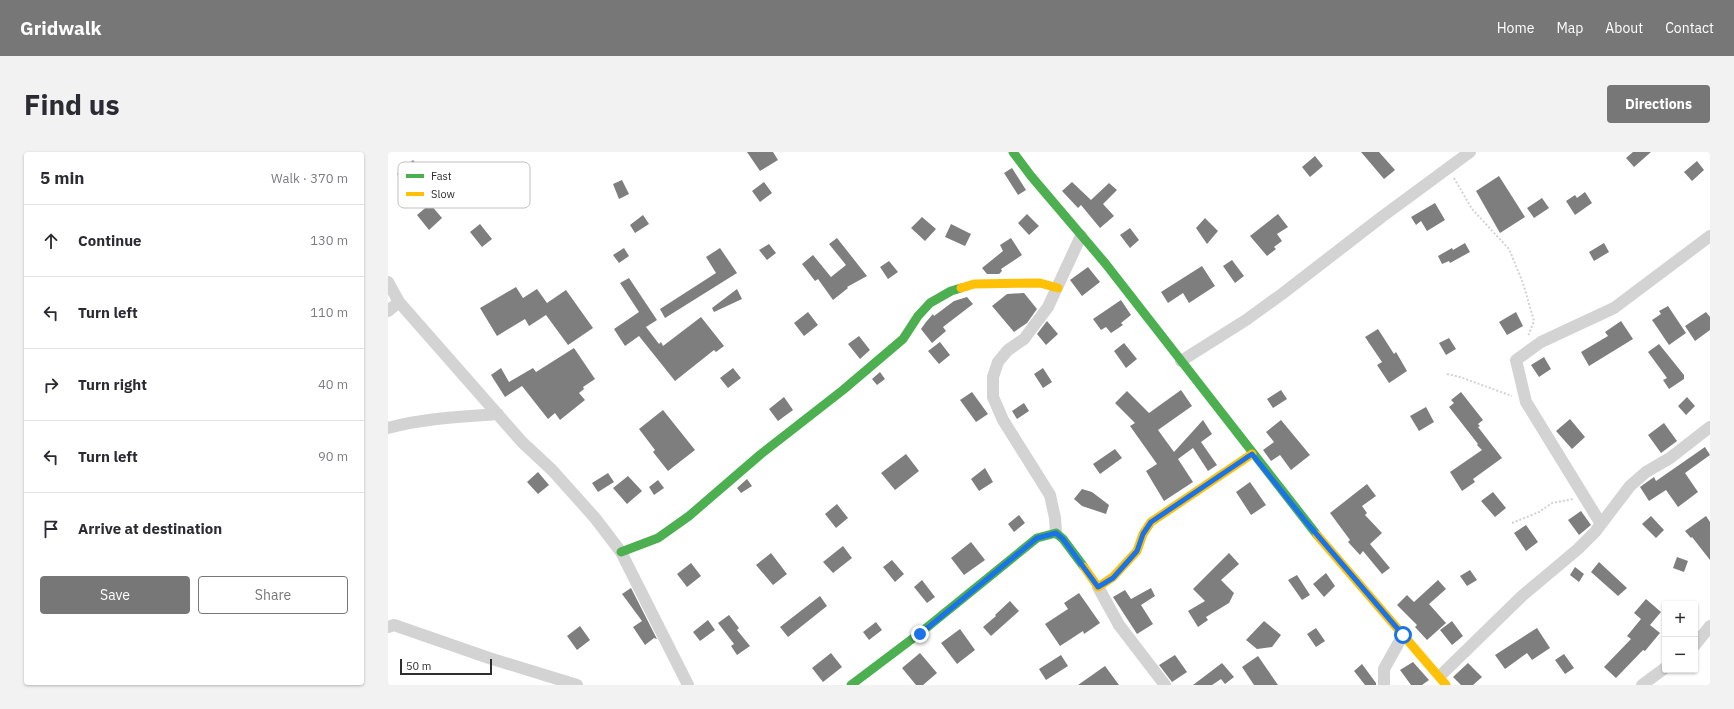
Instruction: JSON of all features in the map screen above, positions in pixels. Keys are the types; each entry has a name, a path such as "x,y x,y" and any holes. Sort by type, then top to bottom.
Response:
{"street":[{"path":"1013,152 1031,176 1105,263 1307,523 1446,685"},
{"path":"1181,361 1246,320 1282,294 1383,216 1470,152"},
{"path":"1081,236 1058,288 1048,306 1024,339 1008,350 998,362 993,378 993,397 1003,420 1050,495 1055,518 1056,533 1063,539 1098,587 1119,625 1165,685"},
{"path":"1601,524 1526,402 1516,360 1540,342 1614,308 1710,236"},
{"path":"388,282 392,310 498,414 595,518 621,552 688,685"},
{"path":"621,552 658,538 688,516 761,454 842,390 903,339 918,316 935,300 951,291 974,284 1040,283 1058,288"},
{"path":"388,428 404,423 498,414"},
{"path":"1443,673 1522,596 1578,549 1601,524 1620,497 1635,481 1646,472 1670,458 1710,427"},
{"path":"1098,587 1113,578 1137,551 1143,534 1151,522 1252,454"},
{"path":"851,685 920,634 1037,538 1056,533"},
{"path":"388,626 394,625 489,658 577,685"},
{"path":"1698,641 1710,626"},
{"path":"1384,685 1384,669 1403,635"},
{"path":"1642,685 1662,670"}],"path":[{"path":"1449,167 1461,193 1472,209 1509,249 1523,283 1534,321 1526,341"},
{"path":"1447,374 1460,377 1526,402"},
{"path":"1512,523 1539,512 1552,504 1584,496"}],"building":[{"path":"747,152 773,152 778,160 760,171"},
{"path":"1361,152 1379,152 1395,170 1384,179"},
{"path":"1633,152 1651,152 1634,167 1626,158"},
{"path":"1315,156 1323,166 1310,177 1302,167"},
{"path":"1697,161 1704,170 1692,181 1684,172"},
{"path":"1012,168 1026,190 1018,195 1004,173"},
{"path":"1499,176 1525,217 1500,233 1476,191"},
{"path":"622,180 629,194 619,199 613,184"},
{"path":"764,182 772,193 760,202 752,191"},
{"path":"1072,182 1091,200 1109,183 1117,190 1103,204 1114,216 1100,228 1081,205 1078,208 1062,191"},
{"path":"1585,192 1592,203 1575,215 1566,201 1575,195 1577,198"},
{"path":"1542,198 1549,208 1534,218 1527,208"},
{"path":"1435,203 1445,220 1427,231 1421,221 1416,225 1411,217"},
{"path":"425,208 433,208 442,218 429,230 417,215"},
{"path":"1027,214 1039,226 1029,235 1018,223"},
{"path":"1278,214 1288,227 1277,234 1282,241 1274,247 1276,249 1267,256 1250,236"},
{"path":"643,215 649,224 635,233 630,225"},
{"path":"922,217 936,229 925,241 911,228"},
{"path":"1205,218 1218,231 1207,244 1196,228"},
{"path":"480,224 492,239 482,247 470,232"},
{"path":"951,224 971,234 965,246 945,237"},
{"path":"1130,228 1139,240 1130,248 1120,235"},
{"path":"837,238 867,276 847,287 848,288 833,300 818,279 815,281 802,264 813,255 831,277 846,265 829,244"},
{"path":"1011,238 1022,255 1001,269 1002,271 999,274 987,274 982,268 1003,251 1000,245"},
{"path":"1465,243 1470,252 1450,263 1449,261 1442,264 1438,256"},
{"path":"1604,243 1609,252 1594,261 1589,252"},
{"path":"769,244 776,253 767,260 759,250"},
{"path":"624,248 629,256 619,263 613,255"},
{"path":"720,248 737,273 665,318 660,309 716,273 706,257"},
{"path":"1232,260 1244,276 1235,283 1223,266"},
{"path":"889,261 898,272 888,279 880,267"},
{"path":"1202,266 1215,286 1189,303 1183,293 1168,303 1161,292"},
{"path":"1088,267 1100,282 1082,296 1070,280"},
{"path":"629,278 657,320 646,327 659,344 661,342 663,346 701,317 724,346 716,352 714,350 675,381 639,336 625,346 614,329 639,312 620,283"},
{"path":"516,287 523,298 537,289 547,303 566,290 593,328 568,345 546,315 529,326 525,319 497,336 480,308"},
{"path":"737,289 742,299 714,312 712,308"},
{"path":"1024,293 1037,309 1027,323 1014,332 992,306 1007,294"},
{"path":"967,297 973,304 943,327 946,331 932,343 921,329 926,322 933,314 934,316 954,301"},
{"path":"1121,300 1131,315 1121,323 1123,325 1111,333 1106,327 1101,330 1093,319"},
{"path":"1668,306 1686,333 1669,345 1652,320 1661,314 1659,311"},
{"path":"808,312 818,325 804,336 794,323"},
{"path":"1516,312 1523,326 1507,335 1499,322"},
{"path":"1706,312 1710,317 1710,330 1695,341 1685,326"},
{"path":"1047,321 1058,334 1046,345 1037,334"},
{"path":"1621,321 1633,339 1589,366 1581,352 1608,336 1605,332"},
{"path":"1378,329 1394,354 1396,352 1407,371 1389,383 1377,365 1382,362 1365,337"},
{"path":"859,336 870,350 860,359 848,344"},
{"path":"1449,338 1456,349 1446,355 1439,343"},
{"path":"940,342 950,355 939,364 928,351"},
{"path":"1124,343 1137,359 1126,368 1114,351"},
{"path":"1659,344 1684,375 1684,379 1669,389 1663,380 1667,378 1648,352"},
{"path":"574,348 595,379 583,387 584,389 579,393 585,400 560,420 555,413 548,419 522,386 505,397 491,375 501,368 509,382 533,368 536,372"},
{"path":"1544,357 1551,369 1539,377 1531,365"},
{"path":"733,368 741,378 728,388 720,378"},
{"path":"1043,368 1052,382 1043,388 1034,374"},
{"path":"880,372 885,379 877,385 872,379"},
{"path":"1181,390 1192,406 1158,430 1174,452 1203,420 1212,434 1201,442 1217,465 1208,471 1193,448 1178,459 1193,482 1164,501 1146,471 1157,464 1130,426 1135,423 1115,403 1127,391 1149,413"},
{"path":"1281,390 1287,399 1273,408 1267,399"},
{"path":"972,392 988,414 976,422 960,400"},
{"path":"1461,392 1483,420 1478,424 1480,426 1478,427 1502,458 1473,479 1475,482 1462,491 1450,472 1482,450 1449,407 1454,403 1451,400"},
{"path":"784,397 793,410 778,421 769,409"},
{"path":"1687,397 1695,406 1686,415 1678,406"},
{"path":"1024,403 1029,411 1017,419 1012,411"},
{"path":"1426,407 1434,422 1419,431 1410,416"},
{"path":"663,410 695,450 668,471 653,452 655,450 639,429"},
{"path":"1570,419 1585,437 1572,449 1556,431"},
{"path":"1281,420 1310,455 1291,470 1280,455 1271,461 1263,450 1274,442 1266,432"},
{"path":"1664,423 1677,441 1661,453 1648,435"},
{"path":"1705,447 1710,455 1685,473 1698,492 1678,507 1666,490 1649,501 1640,487 1654,477 1656,481"},
{"path":"1115,449 1122,458 1100,474 1093,464"},
{"path":"906,454 919,471 895,490 881,473"},
{"path":"985,468 993,482 979,491 971,479"},
{"path":"538,472 549,485 538,494 527,482"},
{"path":"608,473 614,482 598,492 592,483"},
{"path":"628,476 642,491 627,504 613,488"},
{"path":"747,479 752,486 741,493 737,488"},
{"path":"658,480 664,488 654,495 649,487"},
{"path":"1250,482 1266,505 1251,515 1236,492"},
{"path":"1367,484 1376,496 1362,506 1367,513 1365,515 1382,533 1370,544 1390,568 1382,574 1363,551 1360,555 1348,542 1350,540 1330,513"},
{"path":"1082,489 1092,492 1109,505 1106,514 1082,506 1074,499"},
{"path":"1493,492 1506,508 1495,517 1481,501"},
{"path":"837,504 848,518 836,528 825,514"},
{"path":"1581,511 1591,525 1579,535 1568,520"},
{"path":"1019,515 1025,523 1014,532 1008,524"},
{"path":"1651,516 1664,530 1656,538 1642,524"},
{"path":"1706,516 1710,522 1710,560 1692,537 1691,538 1685,531"},
{"path":"1526,525 1538,542 1526,551 1514,533"},
{"path":"971,542 985,560 964,575 951,558"},
{"path":"843,546 852,558 833,573 823,562"},
{"path":"771,553 787,574 773,585 756,565"},
{"path":"1229,553 1239,564 1221,580 1234,593 1229,603 1206,617 1208,620 1198,627 1188,611 1205,601 1193,589"},
{"path":"1677,557 1688,561 1684,572 1673,568"},
{"path":"892,560 904,574 895,582 883,567"},
{"path":"1599,562 1627,588 1618,596 1591,572"},
{"path":"691,563 701,576 687,587 677,574"},
{"path":"1575,567 1584,574 1579,582 1570,575"},
{"path":"1470,570 1477,580 1467,586 1460,576"},
{"path":"1326,573 1335,586 1324,597 1313,584"},
{"path":"1297,575 1310,595 1302,600 1288,580"},
{"path":"922,580 935,597 927,603 914,587"},
{"path":"1438,580 1446,589 1429,604 1446,623 1427,640 1415,627 1417,625 1397,605 1407,595 1414,602"},
{"path":"631,588 657,639 654,638 645,645 633,627 642,621 622,594"},
{"path":"1151,588 1155,596 1141,605 1153,624 1137,634 1113,597 1125,590 1131,599"},
{"path":"1079,593 1100,623 1084,634 1083,631 1060,646 1045,624 1068,609 1064,603"},
{"path":"820,596 827,606 788,637 780,627"},
{"path":"1646,599 1661,612 1650,625 1660,633 1645,651 1643,650 1616,678 1604,667 1631,639 1627,636 1641,619 1634,613"},
{"path":"1010,601 1019,611 991,636 983,627"},
{"path":"729,615 739,628 737,630 750,646 737,655 731,646 734,644 718,623"},
{"path":"708,620 715,630 700,641 693,632"},
{"path":"1264,621 1281,635 1272,647 1257,649 1246,640"},
{"path":"1452,621 1463,636 1452,645 1440,630"},
{"path":"876,622 882,630 869,640 863,632"},
{"path":"580,626 590,640 577,650 567,636"},
{"path":"1316,628 1325,641 1316,647 1307,634"},
{"path":"1537,628 1550,648 1532,660 1527,653 1505,669 1495,655"},
{"path":"960,629 975,650 957,664 941,643"},
{"path":"831,653 842,667 823,682 812,668"},
{"path":"920,653 937,673 923,685 916,685 902,668"},
{"path":"1564,654 1574,668 1565,674 1555,660"},
{"path":"1061,655 1068,666 1046,680 1039,669"},
{"path":"1175,655 1187,672 1172,682 1159,665"},
{"path":"1258,656 1278,685 1254,685 1242,667"},
{"path":"1413,662 1429,680 1422,685 1411,685 1400,670"},
{"path":"1222,663 1234,677 1225,684 1221,679 1212,685 1193,685"},
{"path":"1468,663 1482,677 1473,685 1461,685 1453,677"},
{"path":"1362,664 1376,685 1365,685 1354,671"},
{"path":"1105,666 1119,685 1078,685"}],"traffic: fast":[{"path":"1013,152 1031,176 1105,263 1317,535"},
{"path":"621,552 658,538 689,516 761,454 843,390 903,339 918,316 930,303 951,291 961,288"},
{"path":"851,685 920,633 1037,538 1056,533 1063,539 1084,567"}],"traffic: slow":[{"path":"961,288 974,284 1040,283 1058,288"},
{"path":"1084,567 1098,587 1113,577 1137,551 1143,534 1151,522 1252,454"},
{"path":"1317,535 1446,685"}],"route":[{"path":"920,634 1037,538 1056,533 1063,539 1081,562 1098,587 1113,578 1137,551 1143,534 1151,522 1252,454 1307,523 1403,635"}]}
